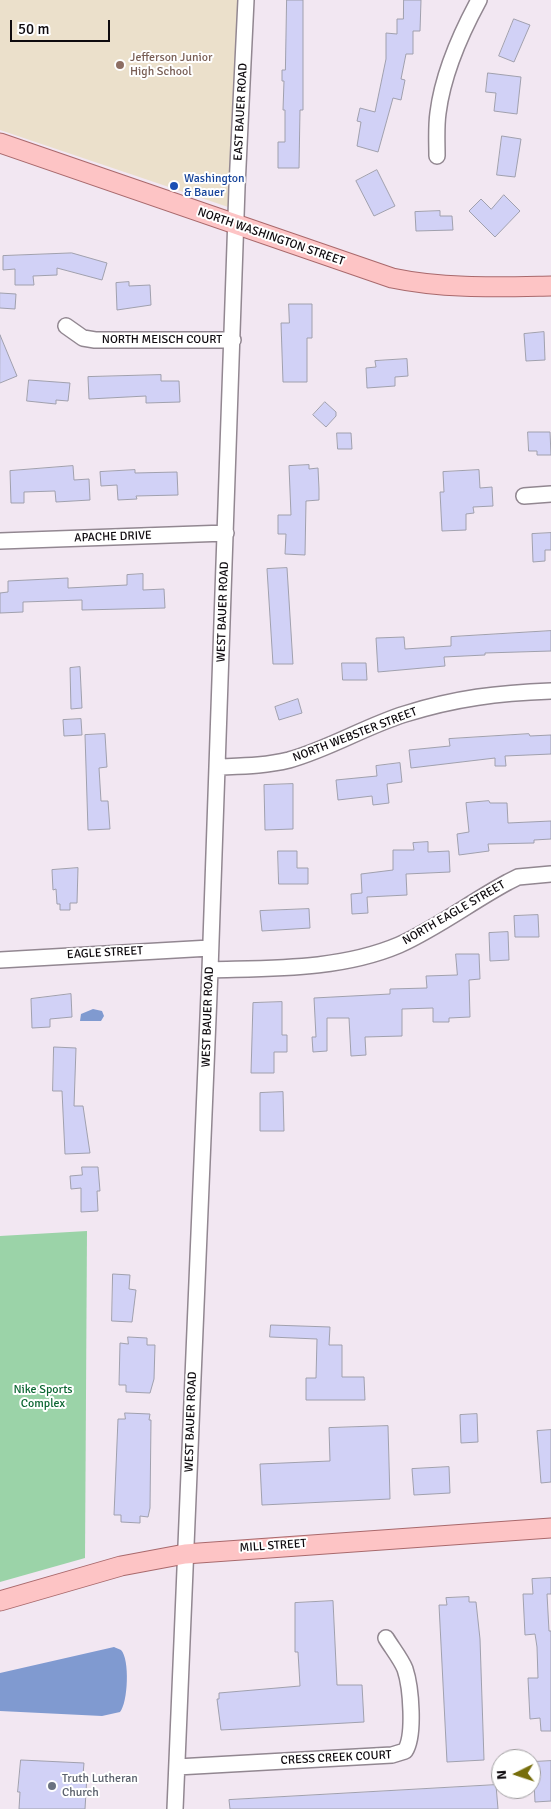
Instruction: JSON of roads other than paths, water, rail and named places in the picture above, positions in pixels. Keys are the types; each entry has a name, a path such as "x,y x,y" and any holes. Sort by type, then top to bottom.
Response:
{"main road":[{"name":"NORTH WASHINGTON STREET","path":"0,143 392,278 427,285 482,287 551,286"},
{"name":"MILL STREET","path":"0,1601 120,1566 185,1554 551,1528"}],"street":[{"name":"EAST BAUER ROAD","path":"237,225 246,0"},
{"path":"436,156 438,114 443,87 461,33 479,0"},
{"name":"WEST BAUER ROAD","path":"175,1809 210,970 237,225"},
{"name":"NORTH MEISCH COURT","path":"66,326 83,338 95,340 233,340"},
{"path":"524,496 551,494"},
{"name":"APACHE DRIVE","path":"0,542 226,533"},
{"name":"NORTH WEBSTER STREET","path":"217,767 261,765 290,759 405,714 461,699 502,693 551,691"},
{"name":"NORTH EAGLE STREET","path":"210,970 292,967 341,961 368,955 399,944 426,931 508,882 526,876 551,874"},
{"name":"EAGLE STREET","path":"0,960 210,948"},
{"name":"CRESS CREEK COURT","path":"177,1767 392,1755 405,1751 411,1737 409,1689 404,1668 386,1638"}],"water":[{"path":"93,1009 102,1011 104,1016 101,1021 80,1021 81,1014"},
{"path":"114,1647 121,1650 124,1655 127,1671 125,1700 120,1712 102,1716 0,1711 0,1673"}],"place":[{"name":"Jefferson Junior High School","path":"120,65"},
{"name":"Washington & Bauer","path":"174,186"},
{"name":"Truth Lutheran Church","path":"52,1786"}],"park label":[{"name":"Nike Sports Complex","path":"43,1397"}]}
